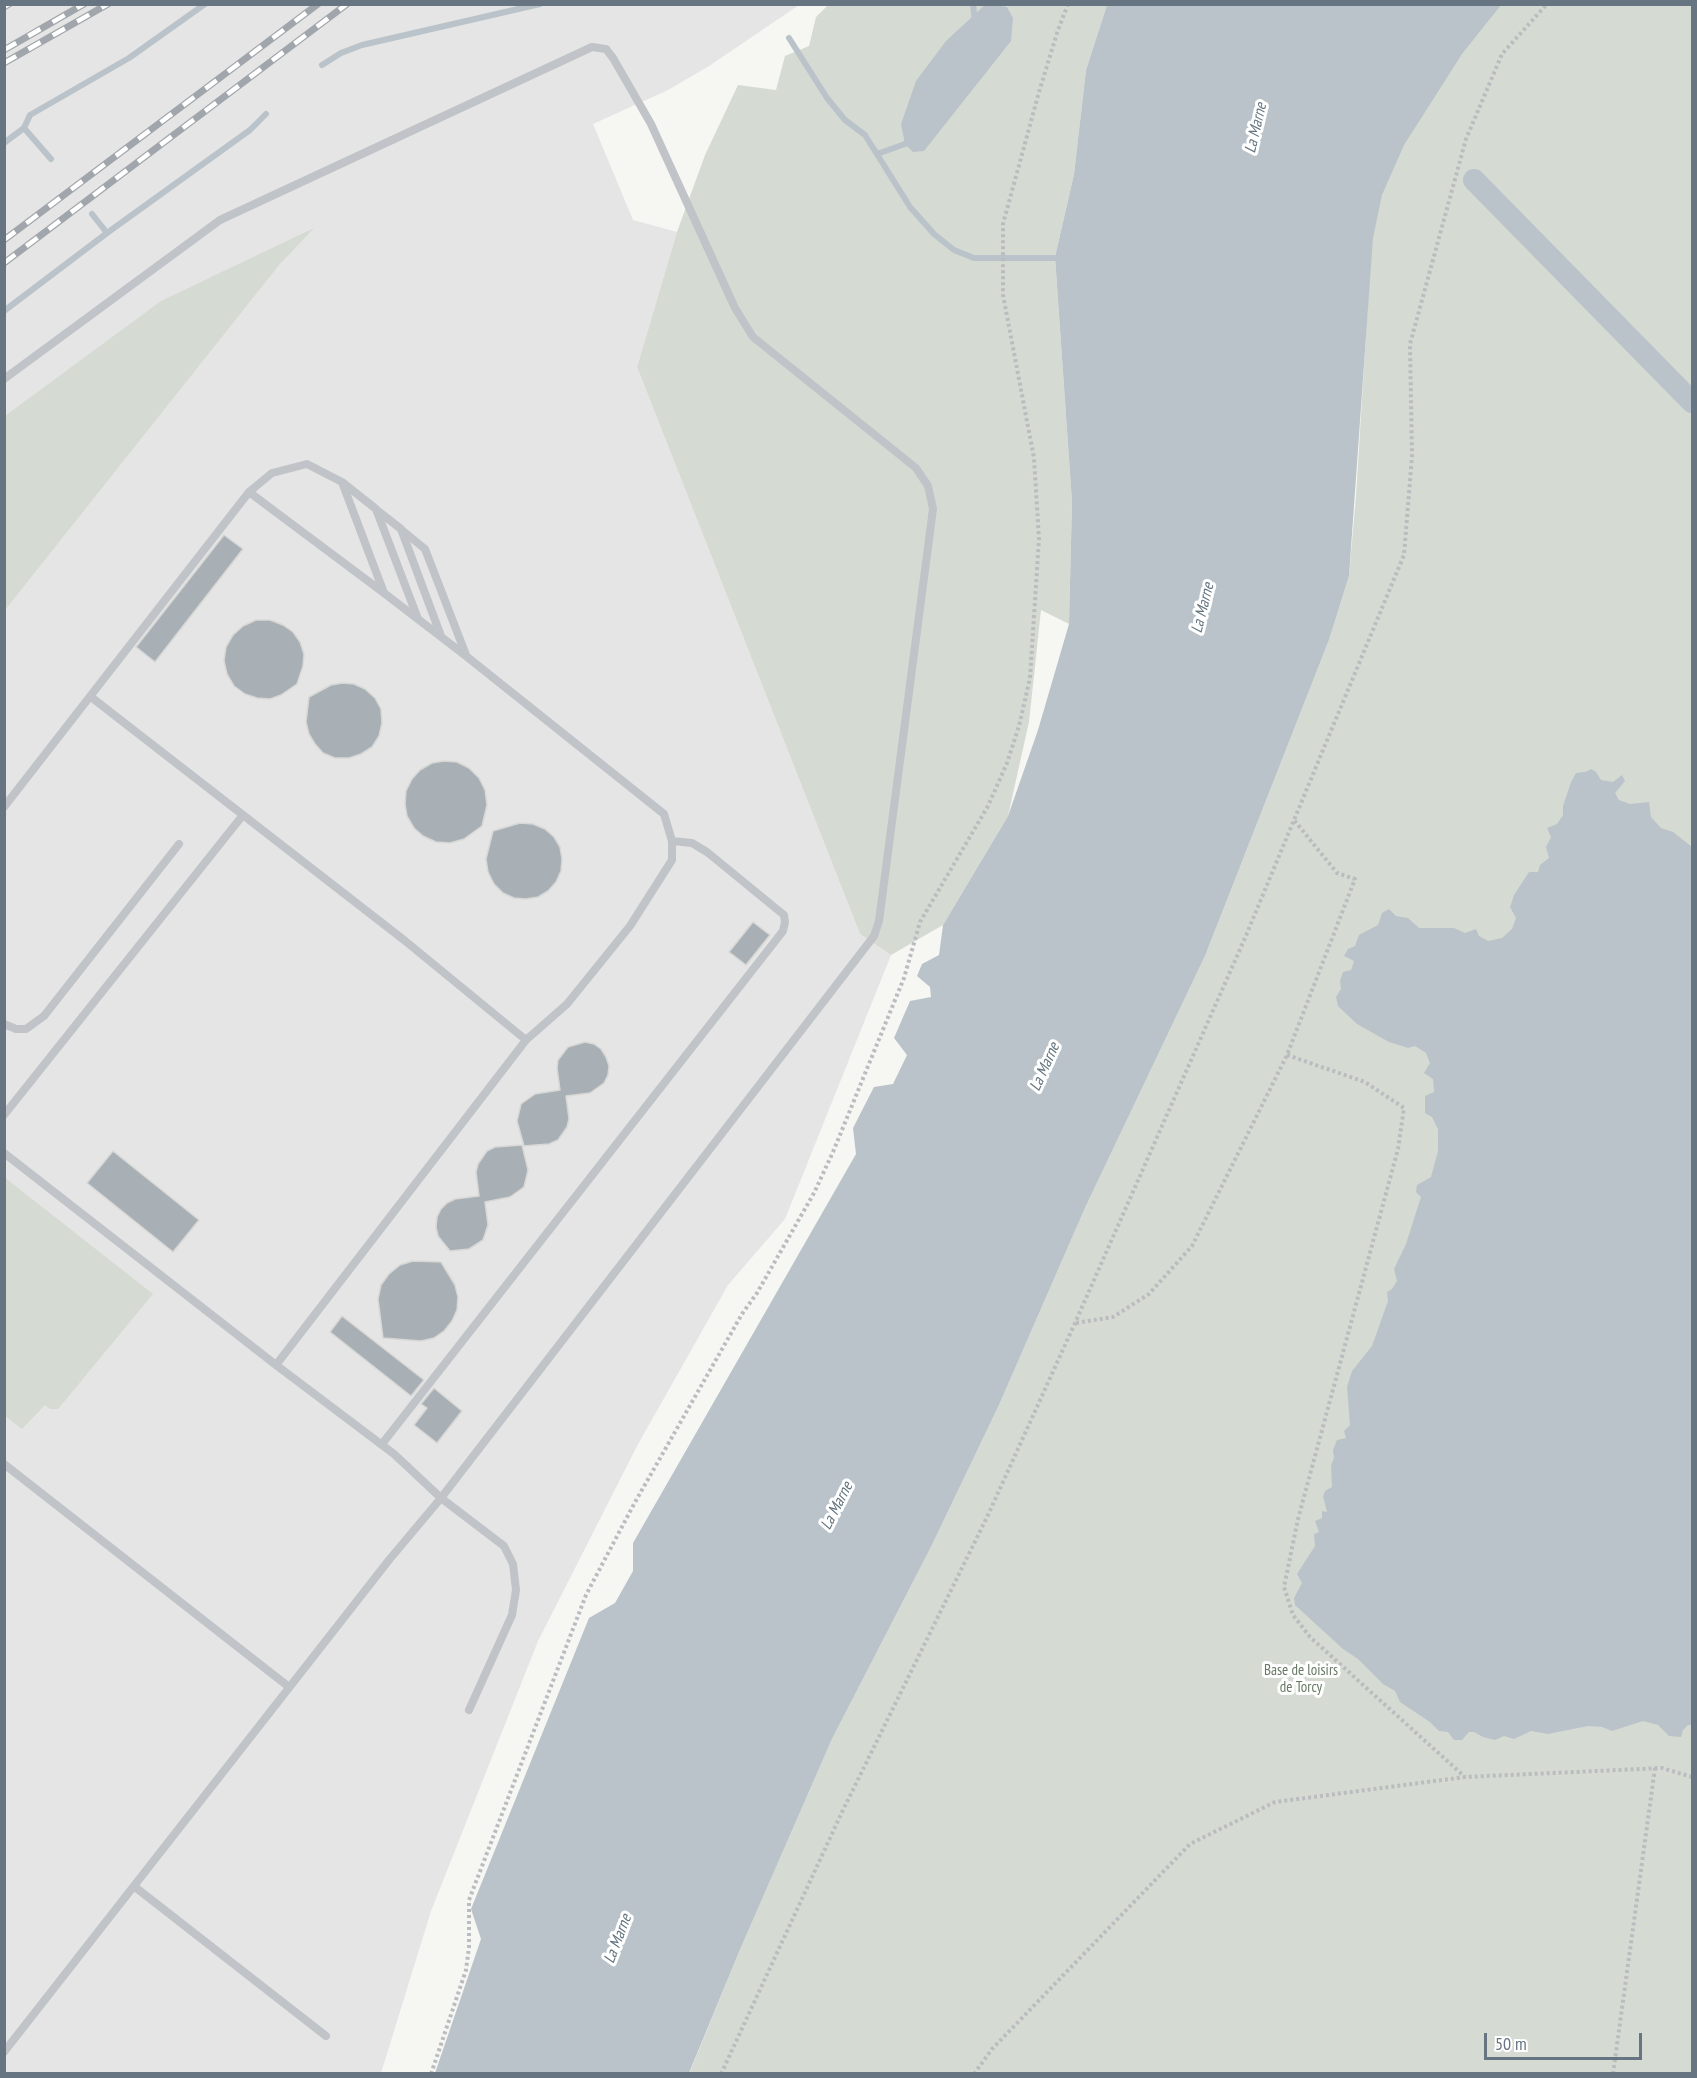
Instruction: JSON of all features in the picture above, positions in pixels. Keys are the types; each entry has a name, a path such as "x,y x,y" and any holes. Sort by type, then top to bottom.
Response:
{"lane":[{"path":"4,379 220,220 592,47 606,49 613,58 651,124 735,308 753,337 916,468 927,486 933,509 879,921 874,936 441,1498 389,1560 4,2052"},
{"path":"4,807 249,492 272,473 307,464 342,482 425,549 466,656"},
{"path":"342,482 384,593"},
{"path":"249,492 441,636 664,814 672,842 672,860 630,926 567,1004 526,1040 276,1365"},
{"path":"376,509 418,620"},
{"path":"401,529 441,636"},
{"path":"91,697 404,940 526,1040"},
{"path":"4,1115 243,815"},
{"path":"382,1444 783,931 784,915 707,852 692,843 672,842"},
{"path":"4,1024 16,1029 26,1029 44,1016 179,844"},
{"path":"4,1153 276,1365 382,1444 441,1498 504,1546 513,1564 516,1590 512,1615 469,1710"},
{"path":"4,1464 289,1687"},
{"path":"135,1887 326,2036"}],"path":[{"path":"430,2073 466,1970 469,1947 469,1900 586,1595 634,1504 814,1193 904,978 920,922 988,806 1007,763 1019,726 1030,678 1039,539 1034,458 1003,296 1003,224 1058,30 1068,4"},
{"path":"721,2073 838,1821 988,1515 1075,1323 1245,938 1404,555 1412,456 1410,344 1466,139 1502,54 1547,4"},
{"path":"1075,1323 1113,1317 1149,1294 1192,1246 1287,1054 1354,879 1337,873 1294,820"},
{"path":"1287,1054 1365,1082 1404,1108 1398,1149 1298,1519 1284,1587 1293,1615 1310,1637 1465,1777"},
{"path":"1613,2073 1655,1768"},
{"path":"974,2073 992,2049 1190,1844 1275,1802 1465,1777 1655,1768 1692,1777"}],"shaded area":[{"path":"5,5 799,5 709,66 668,90 593,124 633,220 677,232 637,367 860,934 891,955 785,1219 728,1285 637,1446 538,1641 431,1911 381,2073 5,2074"}],"green space":[{"path":"828,5 1107,5 1086,70 1074,174 1055,257 1072,502 1069,624 1041,610 1029,722 1008,816 943,925 891,955 860,934 637,367 677,232 705,155 738,85 776,90 785,56 809,46 816,17"},
{"name":"Base de loisirs de Torcy","path":"1482,5 1692,5 1692,2073 689,2074 739,1952 832,1739 931,1547 999,1405 1085,1208 1205,956 1329,640 1349,576 1375,188"},
{"path":"314,228 279,265 5,610 5,416 161,301"},
{"path":"4,1177 153,1294 58,1409 50,1409 45,1405 22,1429 5,1416"}],"water":[{"path":"986,4 1007,7 1013,18 1011,41 924,151 913,152 905,144 901,124 916,81 946,41"},
{"name":"La Marne","path":"1107,5 1501,5 1462,54 1404,145 1382,195 1373,238 1349,576 1329,640 1205,956 1085,1208 999,1405 931,1547 832,1739 689,2073 435,2073 481,1939 471,1909 589,1618 615,1603 633,1571 633,1543 856,1154 853,1128 874,1087 893,1084 907,1055 894,1038 910,1001 931,997 930,987 917,976 922,964 939,955 943,925 1008,816 1038,730 1069,624 1072,502 1055,257 1074,174 1086,70"},
{"path":"1591,769 1601,780 1613,782 1622,775 1625,781 1615,793 1619,800 1630,804 1649,802 1651,817 1661,828 1673,832 1692,847 1692,1725 1688,1725 1683,1730 1681,1737 1669,1736 1658,1725 1643,1721 1612,1731 1602,1727 1588,1726 1548,1734 1531,1731 1514,1739 1504,1736 1495,1740 1469,1732 1462,1740 1454,1740 1448,1732 1439,1731 1430,1722 1400,1702 1395,1691 1383,1684 1358,1659 1343,1649 1295,1605 1294,1598 1302,1583 1297,1574 1315,1546 1314,1534 1319,1532 1315,1521 1322,1518 1322,1511 1327,1512 1323,1496 1325,1491 1332,1487 1333,1450 1337,1440 1346,1438 1344,1431 1350,1425 1347,1387 1352,1371 1372,1346 1388,1301 1387,1292 1397,1281 1394,1269 1406,1244 1421,1197 1416,1192 1417,1185 1431,1177 1438,1151 1438,1129 1432,1117 1425,1113 1425,1096 1434,1092 1433,1079 1424,1073 1430,1063 1426,1053 1415,1046 1408,1048 1389,1042 1357,1024 1338,1006 1336,997 1341,989 1340,981 1343,972 1351,970 1354,961 1344,956 1348,949 1355,946 1359,935 1378,925 1382,913 1389,909 1396,916 1408,918 1419,928 1454,928 1465,933 1476,929 1479,936 1488,941 1502,938 1512,929 1516,918 1510,907 1514,895 1529,872 1538,872 1540,865 1549,858 1546,847 1551,837 1547,828 1557,824 1563,815 1563,806 1571,782 1576,773"}],"building":[{"path":"224,535 243,549 155,662 136,647"},
{"path":"256,620 270,620 293,632 304,654 297,684 281,695 270,699 245,694 234,686 227,674 224,661 226,647 233,635 243,626"},
{"path":"354,684 365,689 375,698 381,709 382,723 379,736 372,747 349,758 335,758 323,753 315,744 306,722 309,697 331,685"},
{"path":"457,762 469,768 479,778 485,790 487,805 482,826 464,839 450,843 436,842 423,836 414,828 407,816 405,804 406,791 420,770 432,763"},
{"path":"520,823 533,824 545,829 560,847 562,859 561,871 556,882 548,891 538,897 526,899 514,898 503,893 494,884 488,872 486,859 493,831"},
{"path":"753,922 770,935 746,965 729,952"},
{"path":"585,1042 601,1049 606,1057 609,1066 604,1083 590,1093 566,1096 569,1119 567,1127 558,1140 549,1144 524,1146 517,1121 521,1104 535,1094 560,1090 558,1060 568,1047"},
{"path":"522,1145 528,1170 524,1187 510,1197 485,1202 488,1225 483,1240 469,1249 450,1251 438,1236 436,1227 441,1209 455,1199 479,1196 476,1172 478,1164 487,1151 495,1147"},
{"path":"113,1151 199,1220 173,1252 87,1183"},
{"path":"413,1261 441,1262 455,1285 458,1297 457,1310 444,1331 434,1338 421,1341 383,1338 378,1299 381,1285 400,1265"},
{"path":"342,1316 424,1380 411,1396 330,1332"},
{"path":"434,1388 462,1411 437,1443 414,1425 427,1408 421,1404"}],"waterway":[{"path":"24,128 30,115 129,58 205,4"},
{"path":"322,65 341,53 362,45 540,4"},
{"path":"973,4 975,23"},
{"path":"789,38 827,98 845,120 865,135 910,207 934,234 954,250 974,258 1062,258"},
{"path":"92,214 107,233 250,130 266,114"},
{"path":"4,143 24,128 51,159"},
{"path":"877,154 905,144 908,140"},
{"path":"1474,180 1692,402"},
{"path":"4,311 107,233"}],"railway":[{"path":"4,7 9,4"},
{"path":"4,50 84,4"},
{"path":"4,63 108,4"},
{"path":"4,240 318,4"},
{"path":"4,263 347,4"}]}
